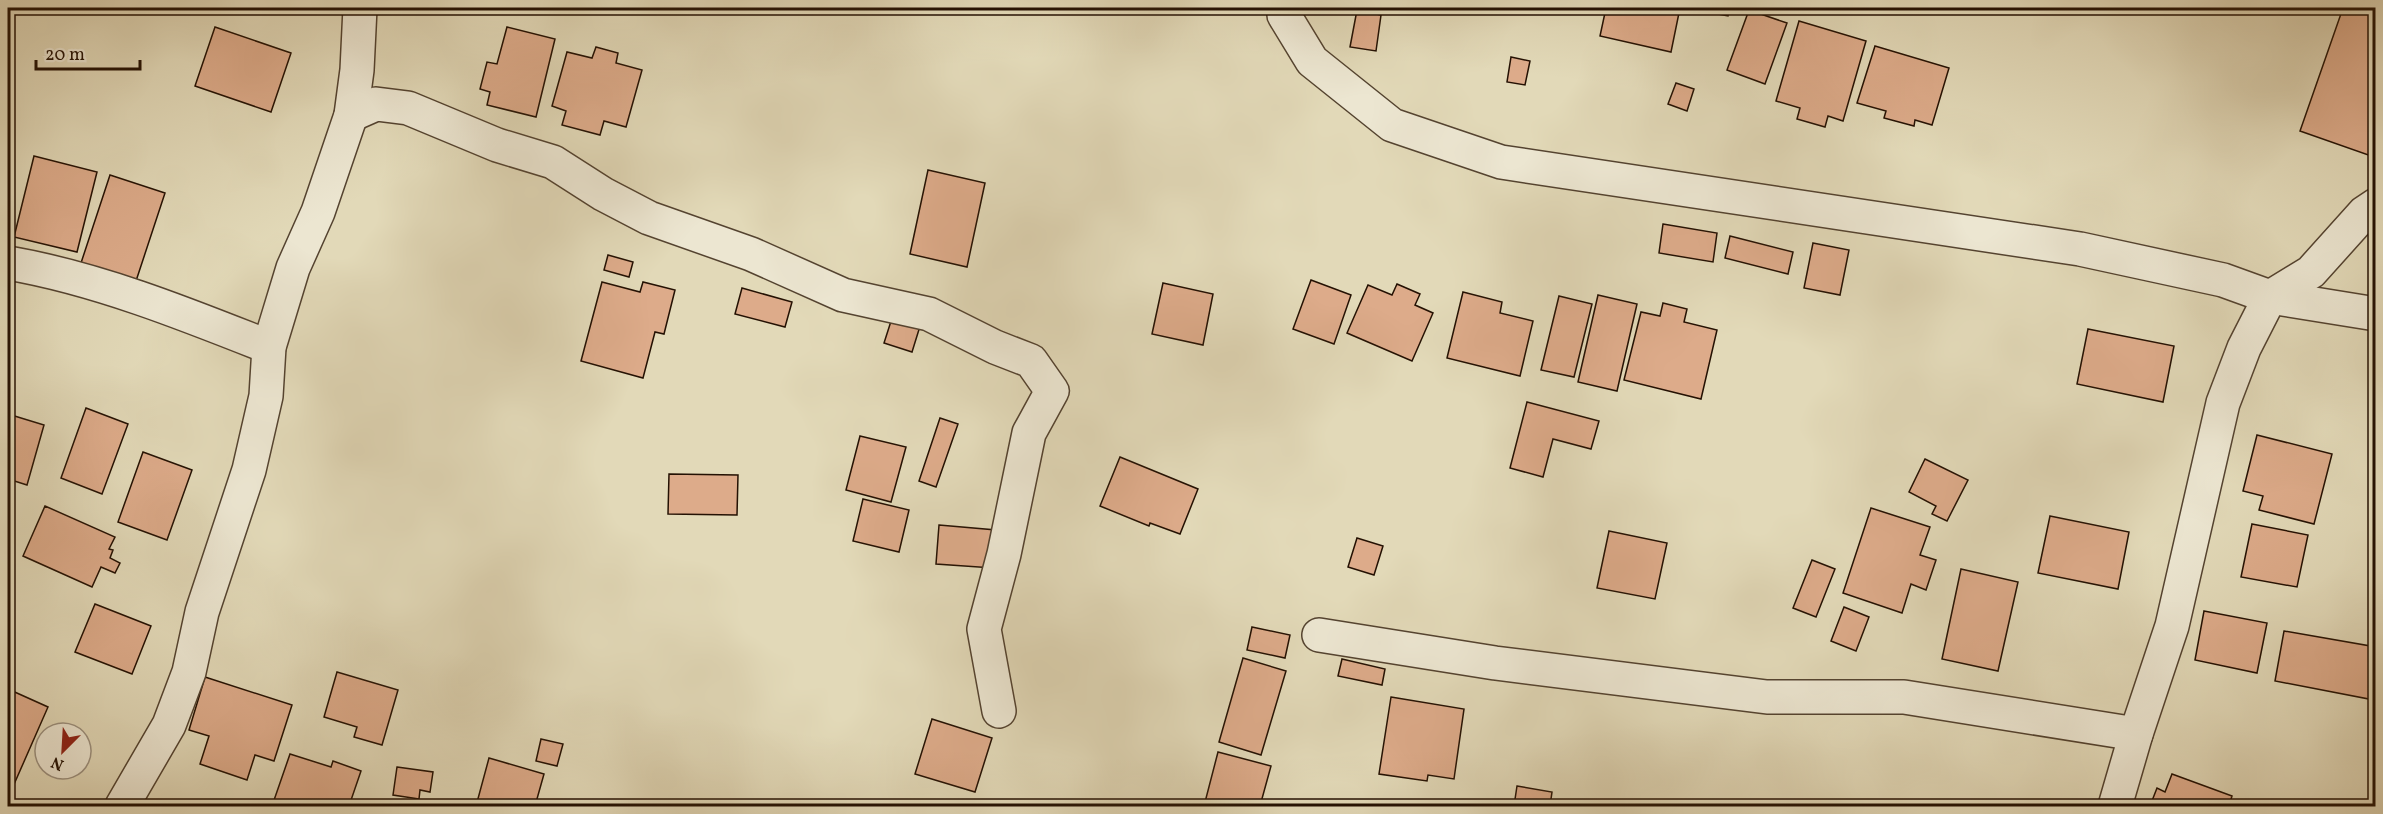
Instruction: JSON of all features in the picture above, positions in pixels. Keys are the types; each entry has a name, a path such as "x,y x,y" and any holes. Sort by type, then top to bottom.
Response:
{"street":[{"path":"122,807 169,725 189,672 202,612 249,470 266,396 269,347 293,268 318,212 351,115 357,70 360,8"},
{"path":"1285,8 1284,15 1312,61 1392,125 1501,162 2080,249 2223,280 2270,297 2376,314"},
{"path":"351,115 376,105 408,108 497,145 553,162 603,194 649,218 752,254 843,295 929,314 995,347 1031,361 1052,391 1029,433 1004,554 984,629 999,711"},
{"path":"2115,807 2136,734 2172,626 2223,403 2244,348 2270,297 2311,272 2364,213 2376,205"},
{"path":"8,263 110,290 220,327 269,347"},
{"path":"1319,635 1495,663 1767,697 1904,697 2136,734"}],"building":[{"path":"1379,8 1402,8 1401,14"},
{"path":"1606,8 1680,8 1671,52 1600,36"},
{"path":"1713,8 1730,8 1728,16 1712,13"},
{"path":"2343,8 2376,8 2374,157 2300,131"},
{"path":"1357,10 1381,15 1376,51 1350,47"},
{"path":"1749,10 1787,23 1765,84 1727,70"},
{"path":"1799,21 1866,41 1843,121 1828,116 1825,127 1797,119 1800,108 1776,101"},
{"path":"215,27 291,53 271,112 195,86"},
{"path":"507,27 555,39 536,117 487,105 490,92 480,89 487,62 497,64"},
{"path":"1875,46 1949,68 1932,125 1915,120 1914,126 1884,118 1886,111 1857,103"},
{"path":"596,47 618,53 616,63 642,70 626,127 604,121 600,135 562,125 566,111 552,106 567,52 592,58"},
{"path":"1511,57 1530,61 1525,85 1507,82"},
{"path":"1676,83 1694,89 1687,111 1668,104"},
{"path":"34,156 97,172 77,252 14,237"},
{"path":"928,170 985,183 967,267 910,254"},
{"path":"110,175 165,193 135,284 80,266"},
{"path":"1663,224 1717,233 1713,262 1659,253"},
{"path":"1730,236 1793,252 1788,274 1725,258"},
{"path":"1813,243 1849,250 1840,295 1804,288"},
{"path":"608,255 633,262 629,277 604,270"},
{"path":"1311,280 1351,295 1334,344 1293,329"},
{"path":"602,282 640,292 643,282 675,290 664,334 655,332 643,378 581,361"},
{"path":"1163,283 1213,294 1203,345 1152,334"},
{"path":"1397,284 1420,294 1415,305 1433,313 1412,361 1347,333 1368,285 1392,295"},
{"path":"742,288 792,302 785,327 735,314"},
{"path":"1463,292 1502,302 1500,313 1533,321 1520,376 1447,358"},
{"path":"1598,295 1637,304 1617,391 1578,382"},
{"path":"1559,296 1592,304 1574,377 1541,370"},
{"path":"1663,303 1687,309 1684,322 1717,330 1701,399 1624,380 1641,312 1660,316"},
{"path":"893,315 921,323 912,352 884,343"},
{"path":"2088,329 2174,346 2163,402 2077,384"},
{"path":"1527,402 1599,421 1591,449 1553,439 1543,477 1510,468"},
{"path":"86,408 128,424 102,494 61,478"},
{"path":"8,414 44,425 27,485 8,479"},
{"path":"940,418 958,424 936,487 919,481"},
{"path":"2257,435 2332,454 2314,524 2259,510 2263,496 2243,491"},
{"path":"860,436 906,447 891,502 846,490"},
{"path":"143,452 192,470 167,540 118,522"},
{"path":"1120,457 1198,489 1180,534 1150,523 1149,526 1100,506"},
{"path":"1925,459 1968,480 1947,521 1932,514 1936,506 1909,492"},
{"path":"669,474 738,475 737,515 668,514"},
{"path":"863,499 909,510 899,552 853,541"},
{"path":"45,506 115,537 109,549 113,550 110,558 120,563 115,573 101,567 92,587 23,556"},
{"path":"1871,508 1930,527 1920,555 1936,560 1926,590 1911,584 1902,613 1843,593"},
{"path":"2050,516 2129,532 2118,589 2038,573"},
{"path":"2252,524 2308,535 2297,587 2241,577"},
{"path":"939,525 996,530 993,568 936,564"},
{"path":"1609,531 1667,543 1655,599 1597,588"},
{"path":"1357,538 1383,546 1374,575 1348,567"},
{"path":"1812,560 1835,569 1816,617 1793,608"},
{"path":"1961,569 2018,582 1998,671 1942,659"},
{"path":"95,604 151,626 132,674 75,652"},
{"path":"1844,607 1869,617 1856,651 1831,641"},
{"path":"2204,611 2267,623 2257,673 2195,660"},
{"path":"1252,627 1290,635 1285,658 1247,650"},
{"path":"2284,631 2376,647 2376,662 2369,699 2275,681"},
{"path":"1243,658 1286,671 1261,755 1219,742"},
{"path":"1342,659 1385,669 1382,685 1338,676"},
{"path":"337,672 398,690 382,745 354,737 357,727 324,717"},
{"path":"205,677 292,705 274,761 255,755 247,780 200,764 209,736 189,730"},
{"path":"8,689 48,707 42,721 33,721 33,741 8,798"},
{"path":"1391,697 1464,709 1454,779 1428,775 1427,781 1379,774"},
{"path":"932,719 992,738 975,792 915,774"},
{"path":"541,739 563,744 557,766 536,761"},
{"path":"1218,752 1271,766 1260,806 1204,806"},
{"path":"290,754 331,767 333,761 361,771 349,806 272,806"},
{"path":"489,758 544,774 535,806 476,806"},
{"path":"397,767 433,772 430,792 420,790 419,799 393,795"},
{"path":"2172,774 2232,796 2229,806 2150,806 2157,788 2165,792"},
{"path":"1517,786 1552,792 1550,806 1514,806"}]}
